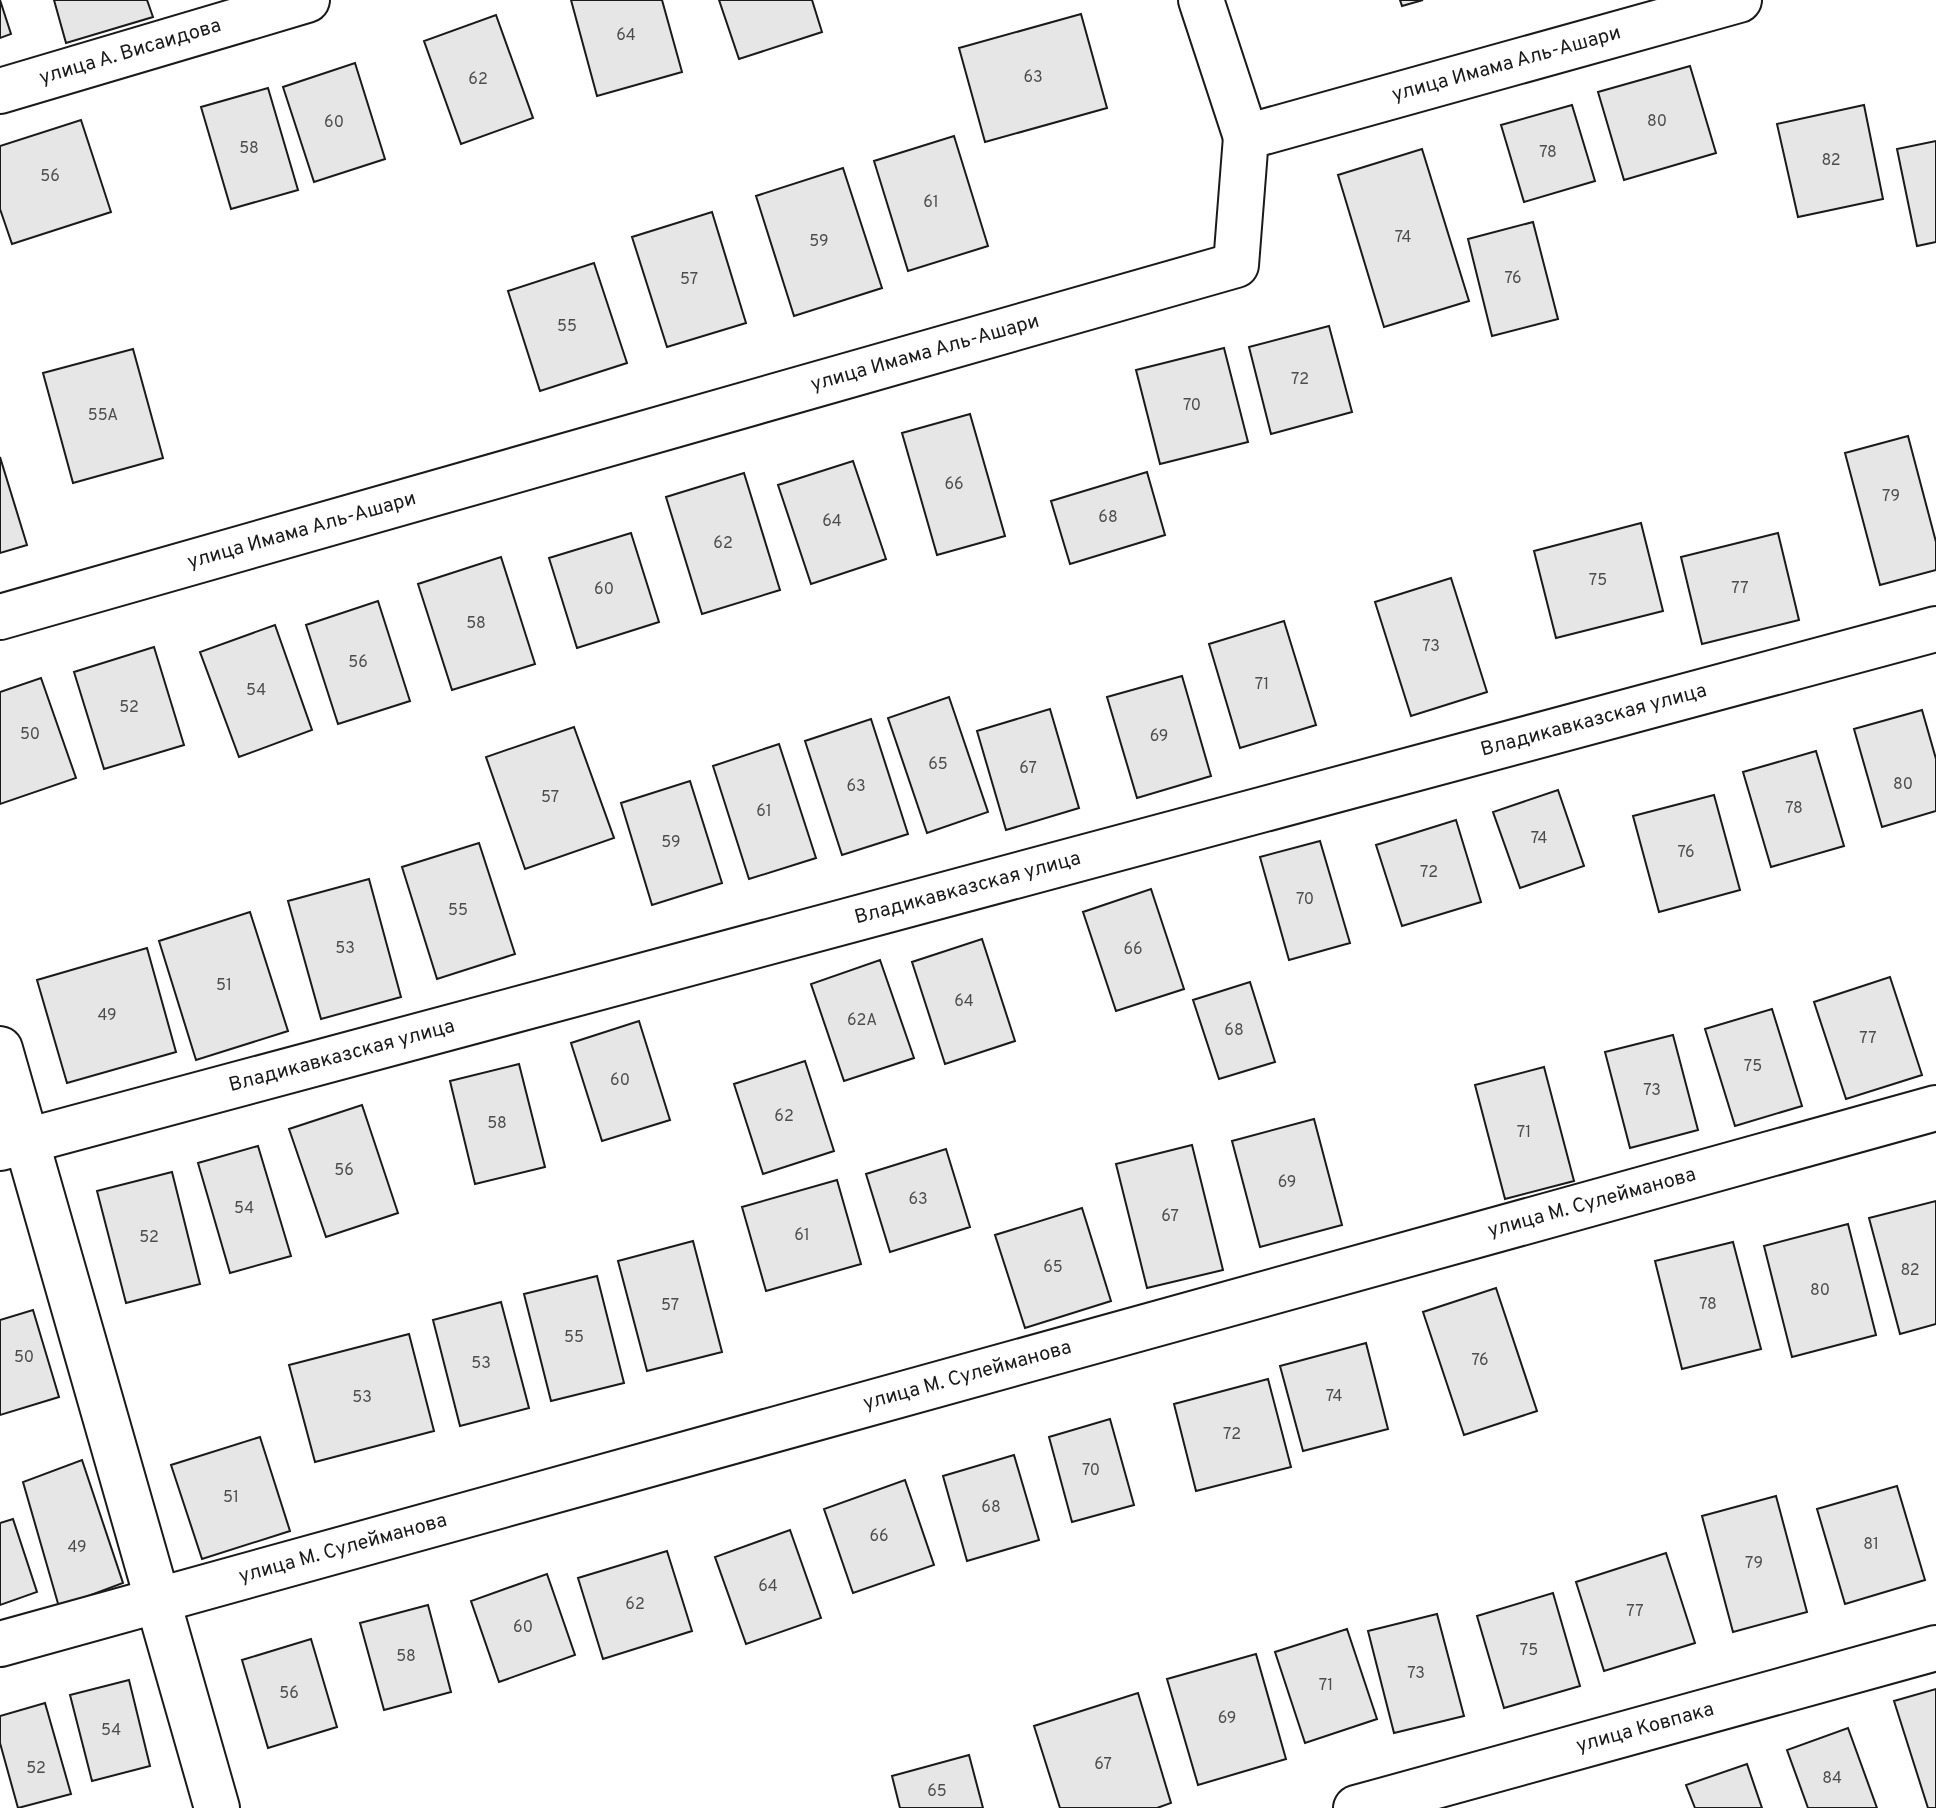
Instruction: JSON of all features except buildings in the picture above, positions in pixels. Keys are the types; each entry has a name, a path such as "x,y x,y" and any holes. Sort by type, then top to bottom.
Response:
{"street":[{"name":"улица А. Висаидова","path":"0,91 307,0"},
{"path":"1201,0 1246,137"},
{"name":"улица Имама Аль-Ашари","path":"0,617 1236,265 1246,137 1739,0"},
{"name":"Владикавказская улица","path":"13,1144 1936,629"},
{"path":"0,1049 13,1144 160,1600 217,1808"},
{"name":"улица М. Сулейманова","path":"0,1644 1936,1108"},
{"name":"улица Ковпака","path":"1356,1808 1936,1648"}]}
